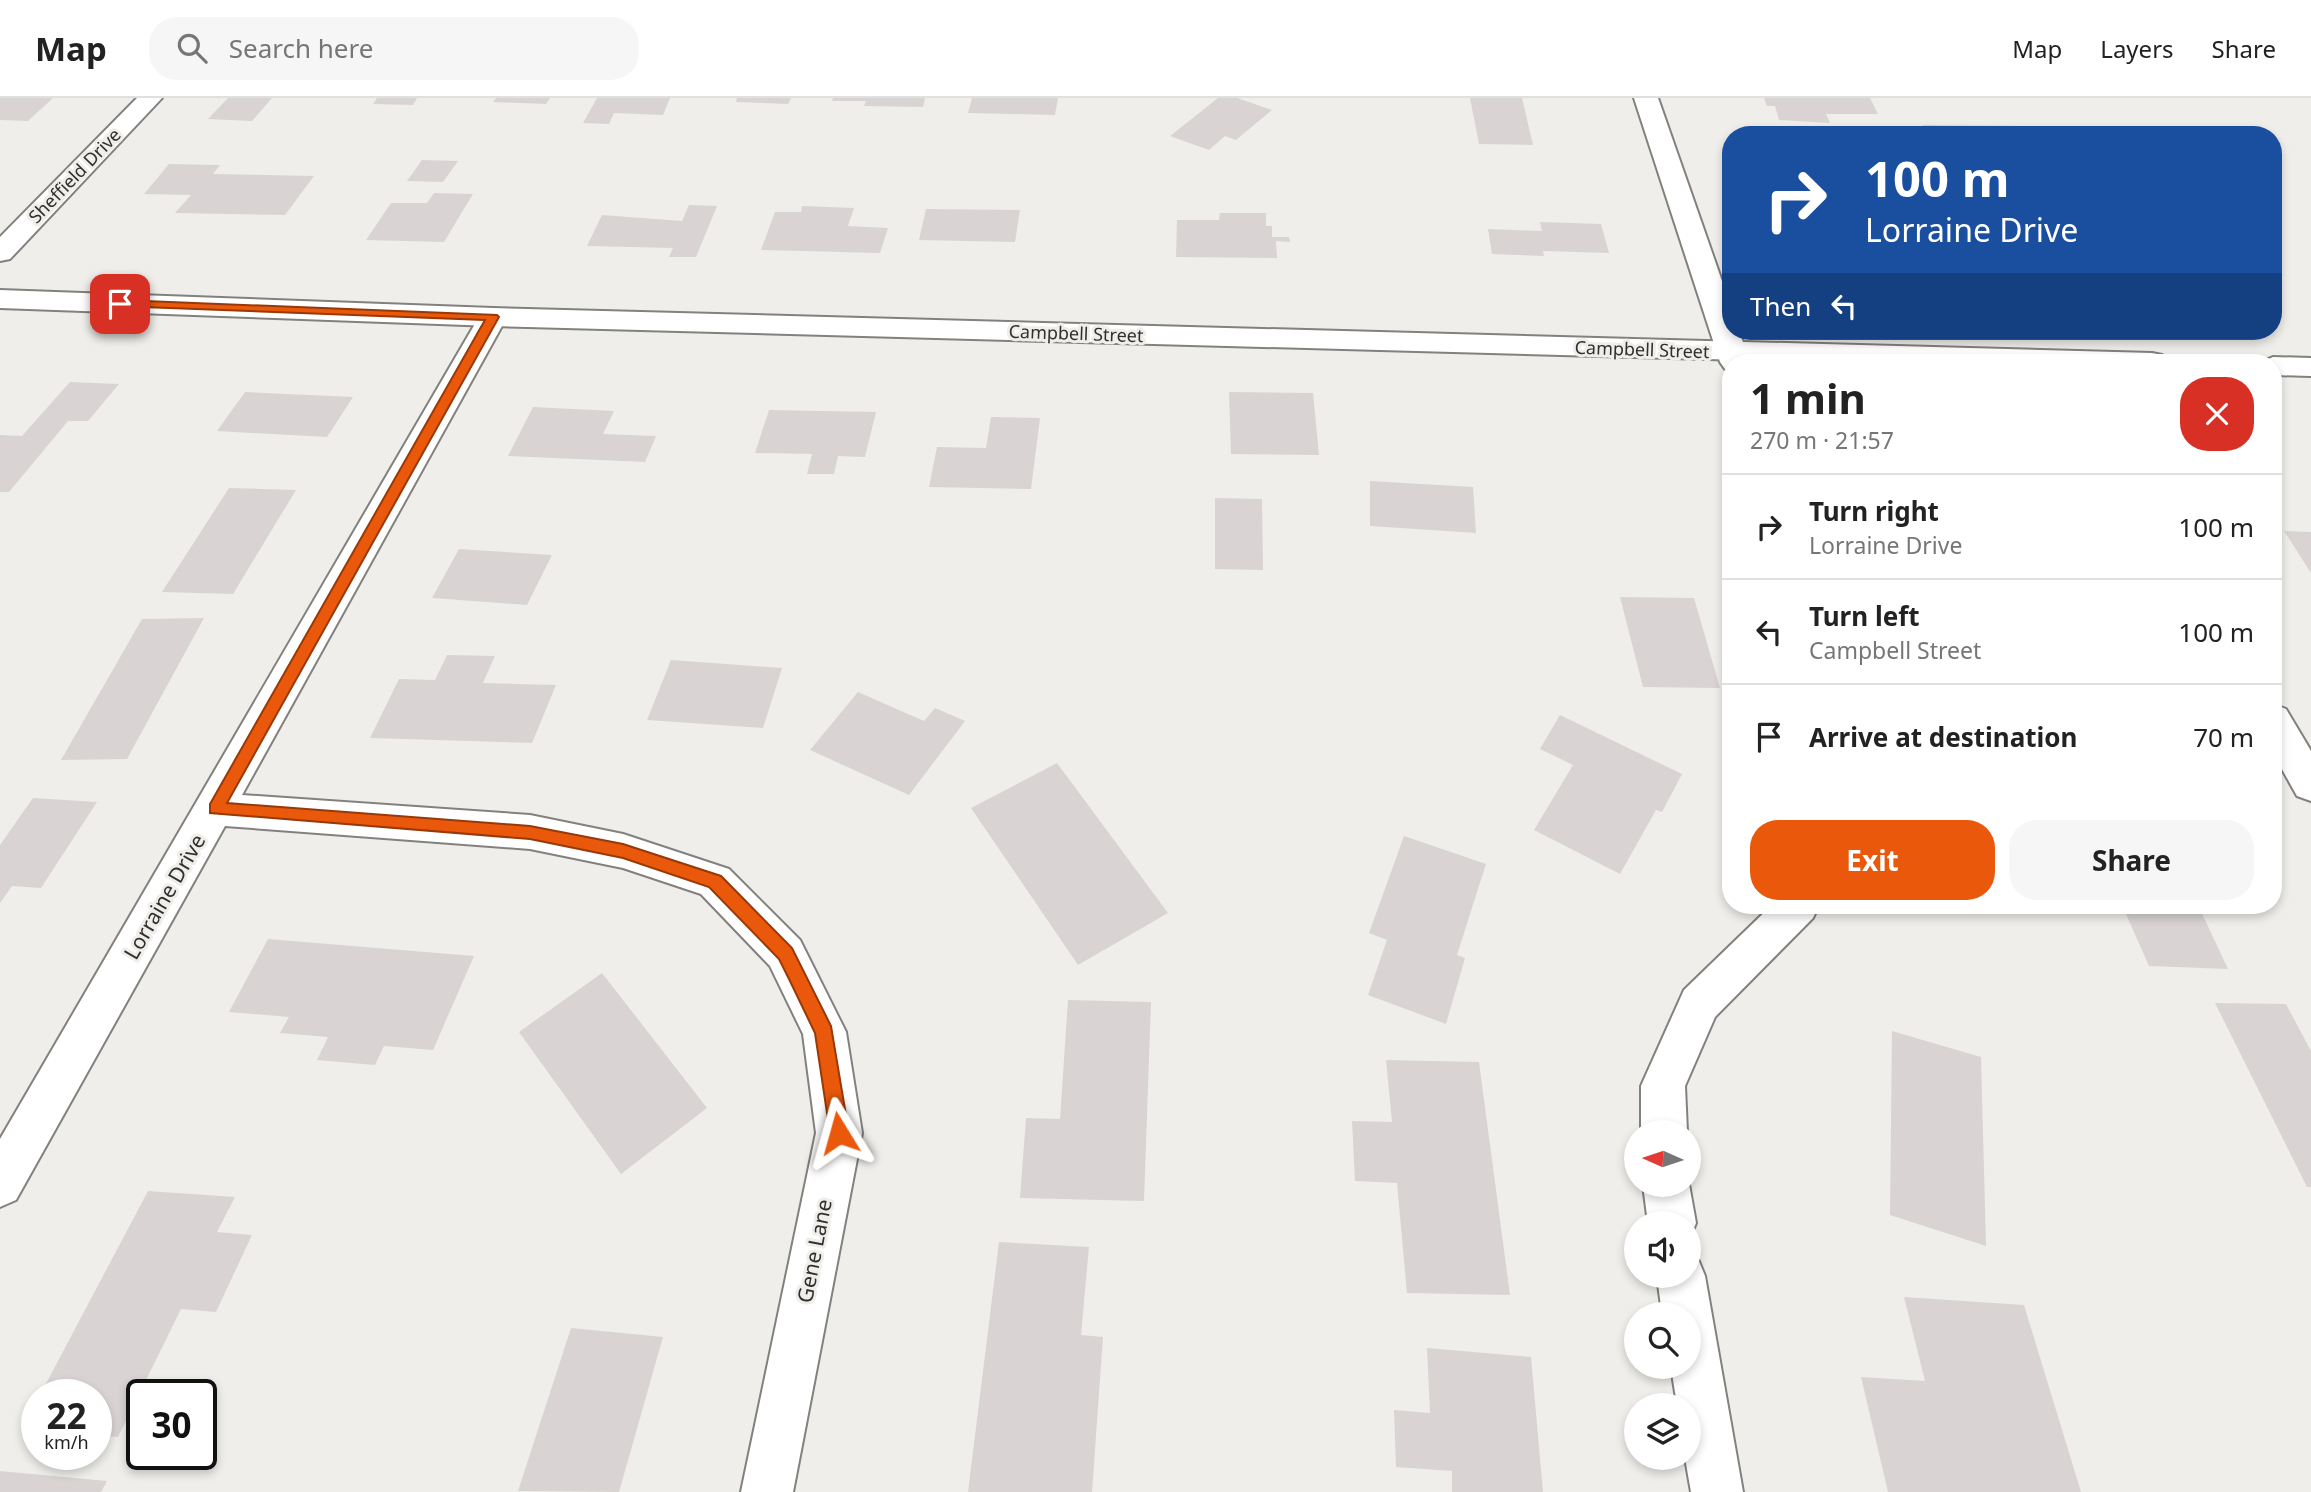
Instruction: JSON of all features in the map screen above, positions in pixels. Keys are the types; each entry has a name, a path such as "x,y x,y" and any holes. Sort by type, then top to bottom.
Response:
{"street":[{"name":"Sheffield Drive","path":"0,253 150,98"},
{"path":"1646,98 1722,322"},
{"name":"Campbell Street","path":"0,299 1722,357"},
{"name":"Lorraine Drive","path":"0,1184 493,317"},
{"path":"2282,366 2311,367"},
{"path":"2282,735 2311,785"},
{"name":"Gene Lane","path":"216,808 530,832 623,851 715,881 785,953 824,1032 839,1133 767,1492"},
{"path":"1664,1120 1663,1086 1699,1004 1790,914"},
{"path":"1698,1379 1717,1492"}],"building":[{"path":"0,98 53,98 28,121 0,120"},
{"path":"228,98 272,98 252,121 208,119"},
{"path":"377,98 417,98 413,105 373,104"},
{"path":"496,98 550,98 546,104 493,102"},
{"path":"597,98 670,98 663,115 614,113 609,124 583,123"},
{"path":"737,98 791,98 788,104 736,102"},
{"path":"833,98 925,98 923,107 864,106 866,101 832,101"},
{"path":"972,98 1058,98 1055,115 968,113"},
{"path":"1218,98 1237,98 1272,110 1236,140 1225,136 1209,150 1170,136"},
{"path":"1470,98 1522,98 1533,145 1479,144"},
{"path":"1764,98 1870,98 1878,114 1826,114 1830,123 1779,120 1775,106 1767,106"},
{"path":"1922,125 2028,126 1923,126"},
{"path":"422,160 458,161 443,182 407,181"},
{"path":"169,164 220,165 213,174 314,176 285,215 175,213 191,195 144,194"},
{"path":"434,193 473,194 444,242 366,240 391,203 427,203"},
{"path":"689,205 717,206 696,257 669,257 673,248 587,246 602,215 682,221"},
{"path":"802,206 854,208 848,226 888,228 880,253 761,250 775,212 801,212"},
{"path":"926,209 1020,210 1015,242 919,240"},
{"path":"1220,213 1266,213 1266,226 1272,226 1272,237 1289,237 1290,242 1276,241 1277,258 1176,257 1177,220 1219,220"},
{"path":"1540,222 1601,224 1609,253 1543,251 1544,256 1492,254 1488,229 1542,231"},
{"path":"70,382 119,384 88,421 68,421 9,492 0,492 0,435 22,436"},
{"path":"245,392 353,397 327,437 217,431"},
{"path":"1229,392 1313,393 1319,455 1231,454"},
{"path":"533,407 614,411 603,434 656,436 645,462 508,456"},
{"path":"769,410 876,412 865,457 838,456 834,474 807,474 812,454 755,453"},
{"path":"991,417 1040,418 1031,489 929,487 937,447 986,448"},
{"path":"1370,481 1473,487 1476,533 1370,526"},
{"path":"229,488 296,490 233,594 162,592"},
{"path":"1215,498 1262,499 1263,570 1215,569"},
{"path":"2284,531 2311,532 2311,573"},
{"path":"459,549 552,555 527,605 432,598"},
{"path":"1620,597 1694,598 1720,688 1643,687"},
{"path":"204,618 127,759 61,760 142,619"},
{"path":"447,655 495,656 483,683 556,685 532,743 370,738 399,679 435,680"},
{"path":"671,660 782,668 763,728 647,720"},
{"path":"858,692 924,721 935,708 965,721 909,795 810,750"},
{"path":"1560,715 1682,774 1662,812 1656,810 1620,874 1534,830 1573,765 1540,749"},
{"path":"1057,763 1168,913 1078,965 971,808"},
{"path":"33,798 97,802 41,888 12,886 0,903 0,845"},
{"path":"1404,836 1486,864 1457,955 1465,958 1446,1024 1368,995 1387,940 1369,933"},
{"path":"2126,914 2202,914 2228,969 2149,966"},
{"path":"268,939 474,956 433,1050 384,1046 375,1065 317,1060 328,1037 280,1033 289,1017 229,1012"},
{"path":"602,973 707,1108 621,1174 519,1032"},
{"path":"1068,1000 1151,1002 1144,1201 1020,1198 1026,1118 1060,1119"},
{"path":"2215,1003 2286,1004 2311,1051 2311,1187 2307,1187"},
{"path":"1892,1031 1981,1057 1986,1246 1890,1215"},
{"path":"1386,1060 1479,1062 1510,1295 1407,1293 1397,1183 1355,1181 1352,1121 1392,1122"},
{"path":"148,1191 235,1197 217,1232 252,1235 216,1312 181,1309 147,1379 126,1379 126,1421 118,1437 112,1436 112,1379 48,1379"},
{"path":"999,1242 1089,1247 1081,1335 1103,1337 1092,1492 968,1492"},
{"path":"1904,1297 2024,1305 2081,1492 1888,1492 1861,1377 1925,1381"},
{"path":"571,1328 663,1337 619,1492 518,1491"},
{"path":"1427,1348 1531,1357 1543,1492 1452,1492 1452,1471 1396,1467 1394,1410 1430,1413"},
{"path":"0,1471 107,1481 101,1492 0,1492"}],"route":[{"path":"120,304 493,317 216,808 530,832 623,851 715,881 785,953 795,973 824,1032 839,1133"}]}
